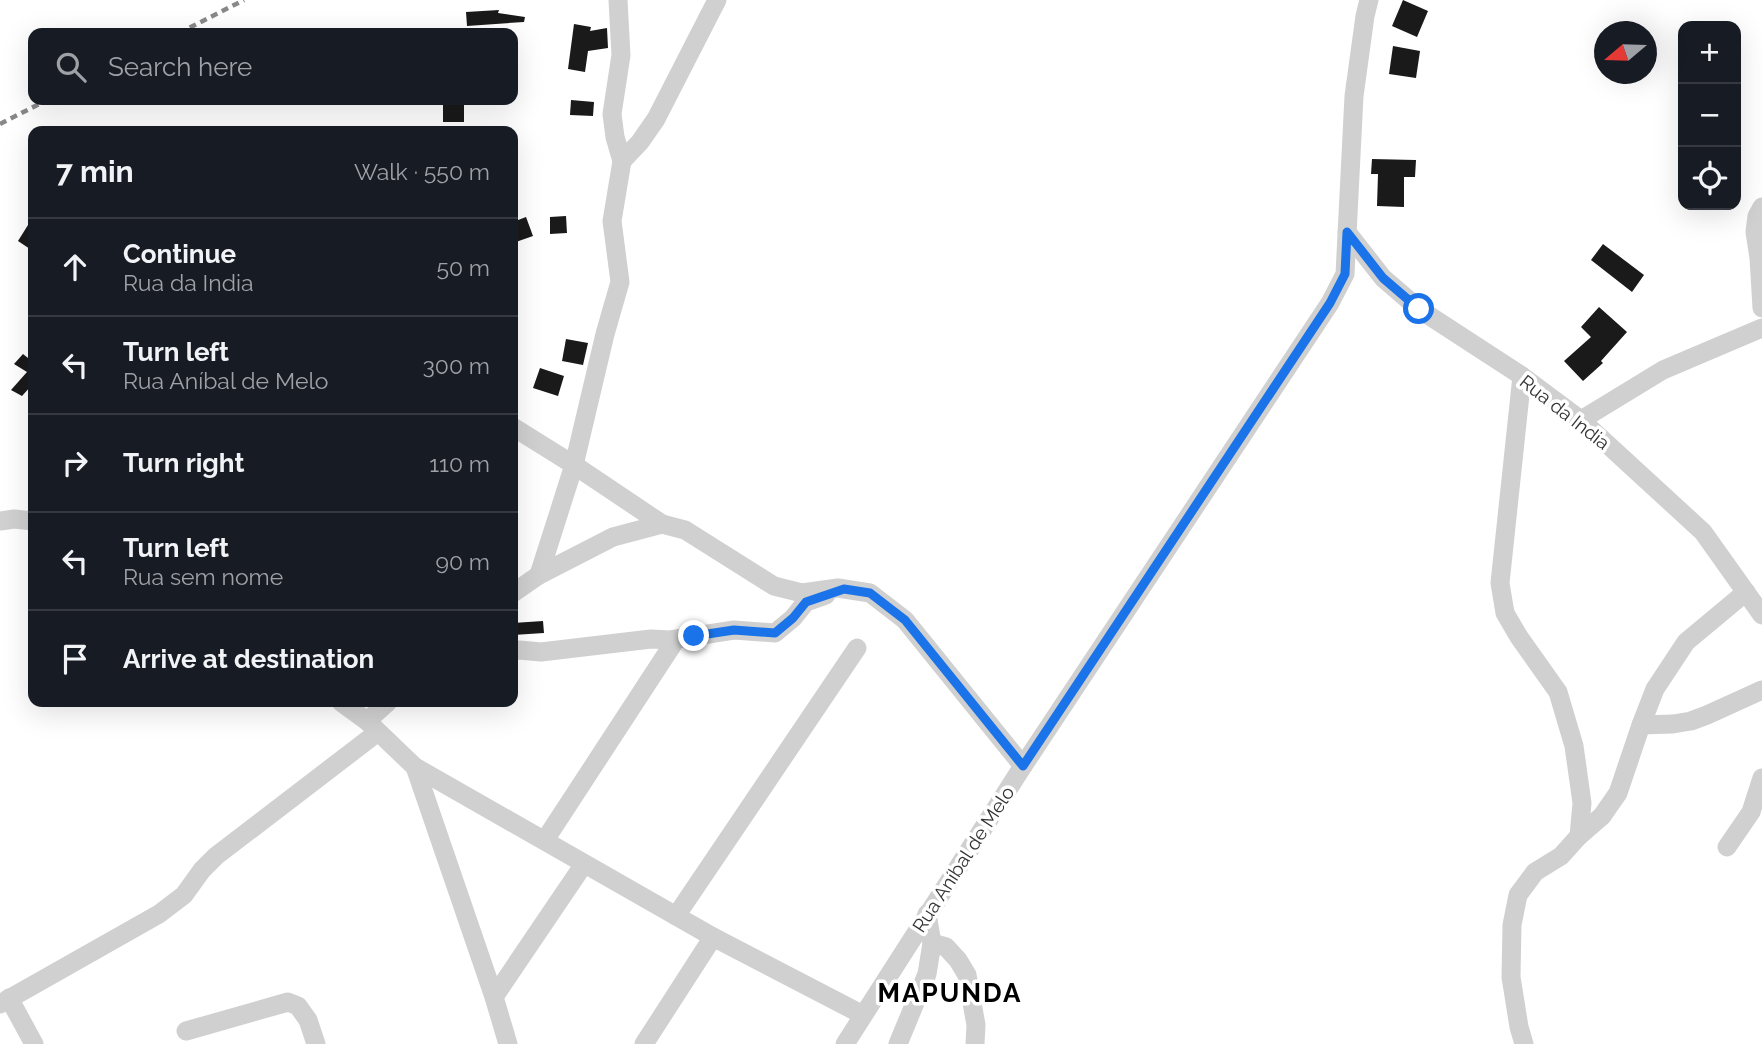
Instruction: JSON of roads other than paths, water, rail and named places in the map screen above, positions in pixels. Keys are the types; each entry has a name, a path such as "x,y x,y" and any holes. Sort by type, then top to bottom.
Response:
{"street":[{"path":"539,575 574,464 604,334 620,282 612,221 622,161 612,114 621,55 618,0"},
{"path":"622,161 656,119 717,0"},
{"name":"Rua Aníbal de Melo","path":"845,1044 1023,766 1324,314 1345,274 1353,96 1369,0"},
{"path":"1762,207 1757,216 1755,232 1762,308"},
{"name":"Rua da India","path":"1347,232 1383,278 1419,309 1522,376 1581,420 1703,532 1762,615"},
{"path":"1581,420 1663,370 1762,328"},
{"path":"1522,376 1500,583 1505,613 1518,637 1558,692 1574,746 1581,792 1579,836"},
{"path":"518,430 574,464 662,524 685,530 774,586 802,593 838,588 870,593 905,620 1023,766"},
{"path":"0,521 28,520"},
{"path":"518,590 539,575 613,537 662,524"},
{"path":"518,650 541,652 651,639 670,640 734,630 775,633 793,618 806,602 844,589"},
{"path":"1524,1044 1511,977 1512,925 1518,895 1535,872 1561,856 1602,816 1618,793 1655,689 1686,642 1746,592"},
{"path":"545,840 673,645"},
{"path":"676,916 857,648"},
{"path":"1641,725 1691,721 1762,690"},
{"path":"347,707 415,767 713,937 863,1015"},
{"path":"34,1044 5,1001 159,914 184,895 216,856 373,727 385,707"},
{"path":"415,767 508,1044"},
{"path":"1727,847 1751,812 1762,778"},
{"path":"494,997 584,864"},
{"path":"898,1044 927,974 932,943 927,914"},
{"path":"644,1044 713,937"},
{"path":"932,943 946,947 967,975 976,1025 975,1044"},
{"path":"186,1031 288,1002 298,1006 308,1020 316,1044"}],"railway":[{"path":"189,28 244,0"},
{"path":"0,124 37,105"}],"district":[{"name":"MAPUNDA","path":"950,993"}]}
